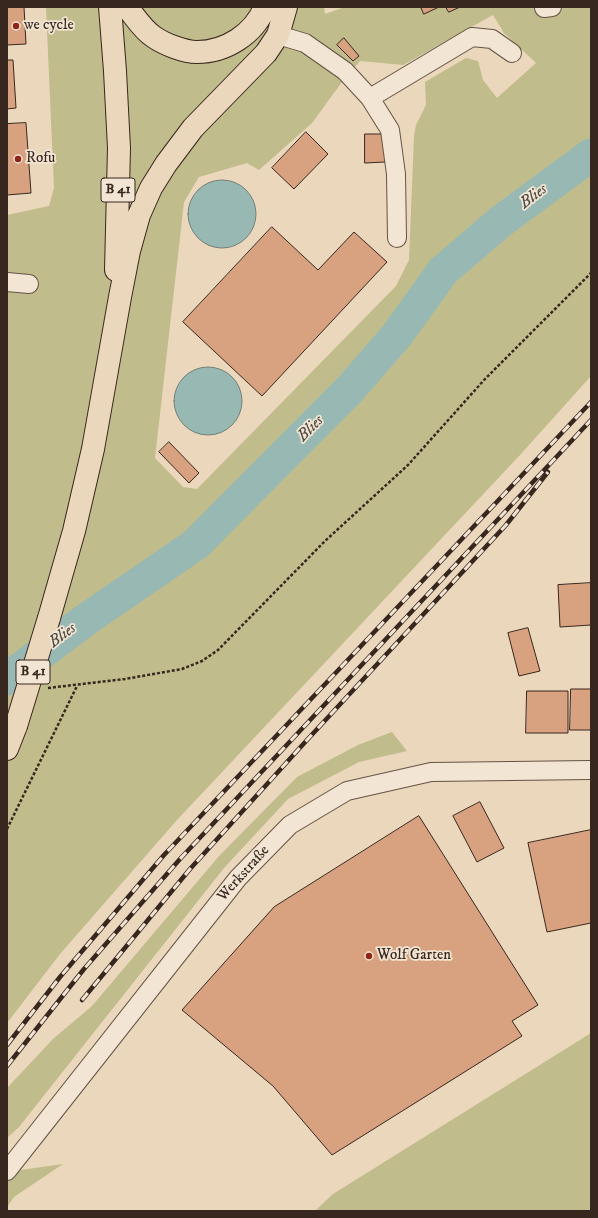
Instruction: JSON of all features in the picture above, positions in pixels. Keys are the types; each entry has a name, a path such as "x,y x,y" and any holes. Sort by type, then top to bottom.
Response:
{"highway":[{"name":"B 41","path":"7,749 16,726 50,618 74,531 93,449 107,373 115,299 119,148 110,7"},
{"path":"127,7 138,22 153,36 172,46 196,52 217,50 236,41 250,29 265,7"},
{"path":"107,373 129,252 139,215 151,188 166,164 193,128 266,53 278,35 286,7"}],"street":[{"path":"278,35 305,43 345,71 370,98 390,130 396,174 397,238"},
{"path":"370,98 472,37 492,38 512,54"},
{"path":"7,282 29,284"},
{"name":"Werkstraße","path":"7,1171 238,878 290,825 347,791 432,772 591,770"}],"path":[{"path":"7,829 77,685 126,679 182,669 202,660 218,650 325,541 408,465 485,379 591,273"}],"shaded area":[{"path":"46,7 324,7 325,14 345,7 591,7 591,376 520,455 177,820 60,954 7,1023 7,215 49,206 54,188","holes":["493,15 504,33 536,63 497,98 483,80 478,61 466,58 425,82 426,105 416,125 414,136 409,260 396,286 197,489 183,487 155,458 184,202 199,177 247,163 259,170 312,123 342,82 360,61 403,65"]},
{"path":"392,732 407,751 359,762 288,799 224,868 19,1127 7,1138 7,1088 53,1039 92,1006 219,856 297,777 358,745"},
{"path":"591,1033 591,1211 315,1211 333,1194"},
{"path":"63,1164 14,1197 7,1207 7,1172"}],"water":[{"path":"222,180 235,183 246,190 253,201 256,214 253,227 246,238 235,245 222,248 209,245 198,238 191,227 188,214 191,201 198,190 209,183"},
{"path":"208,367 221,370 232,377 239,388 242,401 239,414 232,425 221,432 208,435 195,432 184,425 177,414 174,401 177,388 184,377 195,370"}],"building":[{"name":"we cycle","path":"7,7 24,7 26,44 7,45"},
{"path":"421,7 439,7 424,14"},
{"path":"446,7 460,7 449,12"},
{"path":"344,38 359,56 353,61 337,45"},
{"path":"7,60 13,60 16,108 7,109"},
{"name":"Rofu","path":"26,123 31,193 7,195 7,124"},
{"path":"306,132 328,154 294,189 272,168"},
{"path":"365,134 384,134 385,162 365,163"},
{"path":"272,227 318,270 354,232 387,262 262,396 183,322"},
{"path":"169,442 199,473 189,483 159,452"},
{"path":"591,583 591,625 560,627 558,585"},
{"path":"528,628 540,671 519,676 508,633"},
{"path":"571,689 591,689 591,730 570,730"},
{"path":"527,691 568,691 568,733 526,733"},
{"path":"480,802 504,848 477,862 453,816"},
{"name":"Wolf Garten","path":"419,816 538,1005 512,1021 522,1036 332,1155 273,1086 182,1010 274,907"},
{"path":"591,830 591,923 547,932 528,843"}],"waterway":[{"name":"Blies","path":"7,679 84,621 196,544 351,388 397,335 443,271 500,222 591,155"}],"railway":[{"path":"7,1045 60,977 164,855 591,402"},
{"path":"7,1066 84,969 180,859 591,420"},
{"path":"82,1000 190,869 506,525 548,472"}],"place":[{"name":"we cycle","path":"16,26"},
{"name":"Rofu","path":"18,159"},
{"name":"Wolf Garten","path":"369,956"}]}
